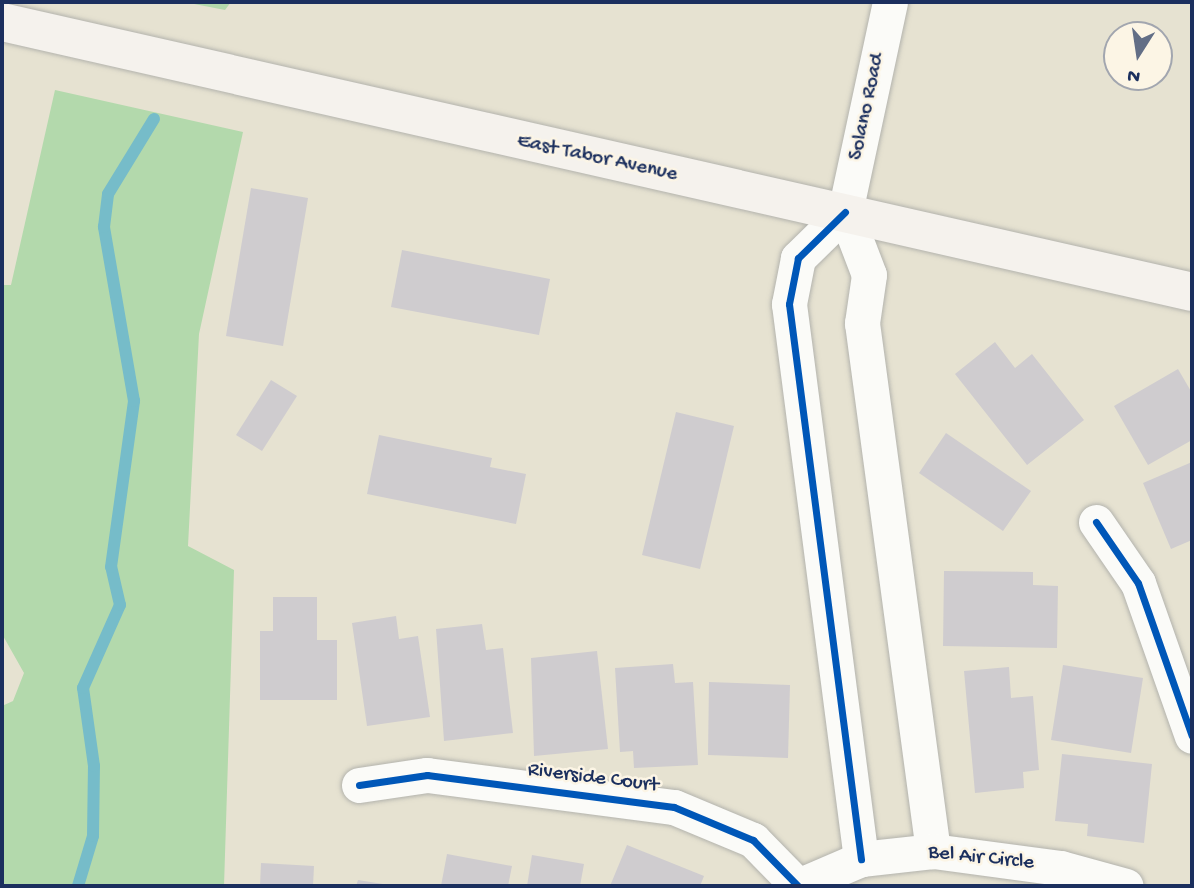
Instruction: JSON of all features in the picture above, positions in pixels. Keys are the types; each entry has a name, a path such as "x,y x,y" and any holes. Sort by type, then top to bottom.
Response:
{"main road":[{"name":"East Tabor Avenue","path":"2,22 1192,292"}],"street":[{"name":"Solano Road","path":"845,212 890,2"},
{"path":"861,859 789,304 798,258 845,212 869,275 862,323 933,851"},
{"path":"1096,523 1138,583 1192,736"},
{"name":"Riverside Court","path":"359,785 427,775 674,807 753,840 798,886"},
{"name":"Bel Air Circle","path":"798,886 861,859 933,851 1061,868 1126,886"}],"green space":[{"path":"184,2 231,2 225,10"},
{"path":"55,90 243,132 199,334 188,546 234,570 224,886 2,886 2,706 13,701 24,673 2,634 2,285 11,285"}],"building":[{"path":"251,188 308,198 283,346 226,336"},
{"path":"402,250 550,279 539,335 391,307"},
{"path":"995,342 1015,368 1032,354 1084,420 1027,465 955,374"},
{"path":"1178,369 1192,393 1192,440 1148,465 1114,406"},
{"path":"271,380 297,396 262,451 236,435"},
{"path":"676,412 734,426 700,569 642,555"},
{"path":"946,433 1031,491 1003,531 919,473"},
{"path":"379,435 492,458 490,467 526,474 516,524 367,494"},
{"path":"1192,462 1192,540 1171,549 1143,483"},
{"path":"944,571 1033,572 1033,585 1058,586 1057,648 943,646"},
{"path":"273,597 317,597 317,640 337,640 337,700 260,700 260,631 273,631"},
{"path":"396,616 399,639 418,636 430,717 367,726 352,623"},
{"path":"482,624 486,650 503,648 513,733 444,741 436,629"},
{"path":"597,651 608,749 534,756 531,658"},
{"path":"673,664 675,683 693,682 698,765 634,768 633,751 620,752 615,668"},
{"path":"1063,665 1143,678 1131,753 1051,740"},
{"path":"1009,667 1011,698 1033,696 1039,770 1023,772 1024,788 975,793 964,671"},
{"path":"709,682 790,685 788,758 708,755"},
{"path":"1062,754 1152,764 1144,843 1087,836 1088,824 1055,821"},
{"path":"627,845 704,876 700,886 610,886"},
{"path":"447,854 512,866 508,886 441,886"},
{"path":"532,855 584,864 580,886 527,886"},
{"path":"261,863 314,866 313,886 260,886"},
{"path":"358,880 389,885 389,886 356,886"}],"waterway":[{"path":"78,886 93,836 94,766 83,688 120,605 111,567 134,401 104,227 108,194 154,119"}],"cycle path":[{"path":"845,212 798,258 789,304 861,859"},
{"path":"1096,522 1138,583 1192,736"},
{"path":"359,785 427,775 674,807 753,840 798,886"}]}
